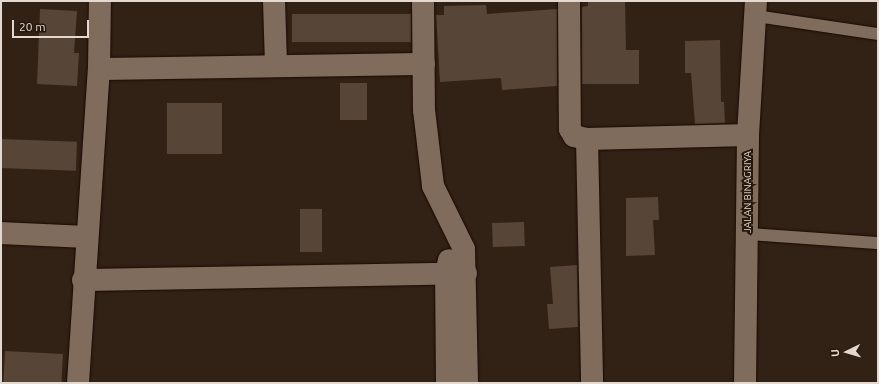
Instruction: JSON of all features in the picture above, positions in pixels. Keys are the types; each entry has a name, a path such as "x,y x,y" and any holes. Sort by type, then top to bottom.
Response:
{"street":[{"path":"78,383 83,280 99,70 100,1"},
{"path":"274,1 276,66"},
{"path":"423,1 424,110 433,186 456,232 456,273 447,383"},
{"path":"569,1 570,129 574,136 587,139 748,136"},
{"name":"JALAN BINAGRIYA","path":"745,383 748,136 756,9"},
{"path":"99,70 424,64"},
{"path":"587,139 592,383"},
{"path":"1,233 87,237"},
{"path":"83,280 456,273"},
{"path":"456,273 467,383"}],"lane":[{"path":"756,9 878,34"},
{"path":"748,234 878,243"}],"building":[{"path":"588,1 625,1 626,50 639,50 639,84 582,84 582,7 588,6"},
{"path":"486,5 487,14 557,9 557,86 502,90 501,78 440,82 436,15 444,15 444,6"},
{"path":"40,9 77,11 74,53 79,53 77,86 37,84"},
{"path":"292,14 411,14 411,42 292,42"},
{"path":"720,40 721,102 724,102 725,123 695,124 691,73 685,73 685,41"},
{"path":"340,83 367,83 367,120 340,120"},
{"path":"167,103 222,103 222,154 167,154"},
{"path":"1,139 77,142 76,171 1,168"},
{"path":"658,197 659,220 653,220 655,255 626,256 626,198"},
{"path":"300,209 322,209 322,252 300,252"},
{"path":"524,222 525,246 493,247 492,223"},
{"path":"577,265 578,327 549,329 547,304 553,304 550,267"},
{"path":"5,351 63,354 61,383 3,383"}]}
